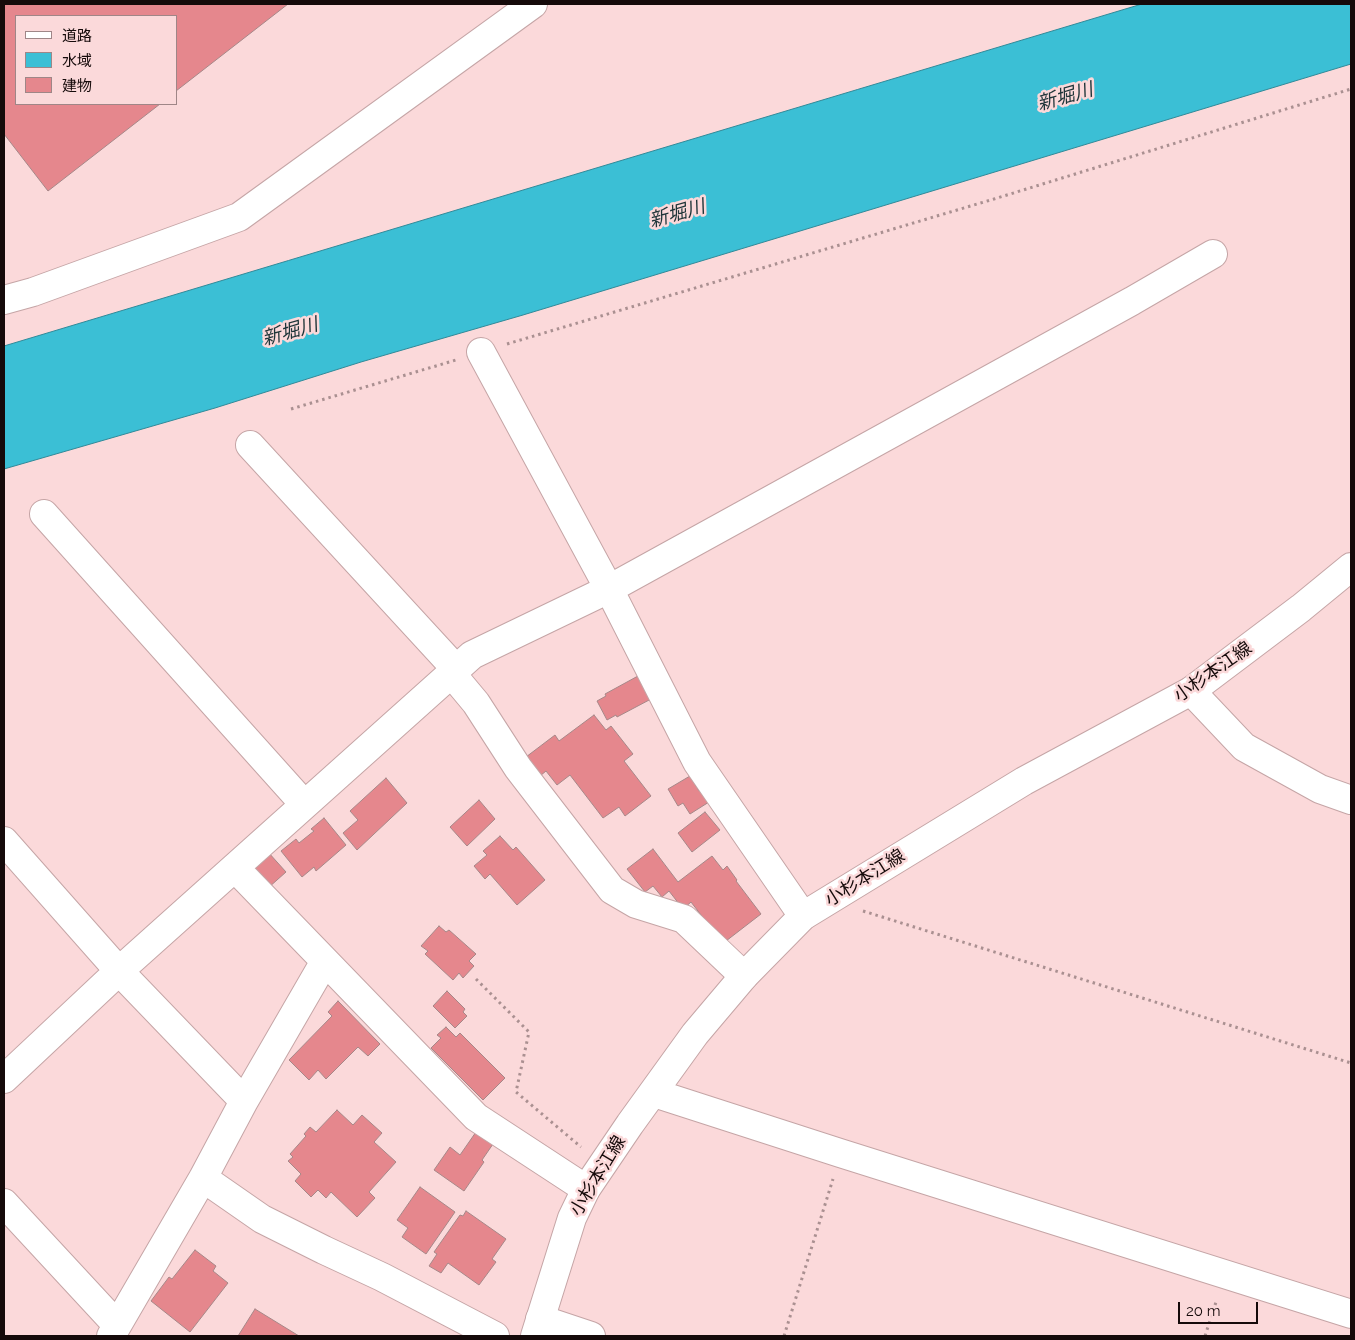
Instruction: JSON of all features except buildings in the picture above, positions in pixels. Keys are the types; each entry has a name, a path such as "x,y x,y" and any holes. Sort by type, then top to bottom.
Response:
{"street":[{"path":"4,300 42,289 239,217 533,4"},
{"path":"4,1079 119,971 472,655 609,589 1214,254"},
{"path":"481,352 609,589 697,762 803,916"},
{"path":"250,445 454,671 518,768 612,890 636,904 684,919 744,976"},
{"path":"44,514 304,804"},
{"name":"小杉本江線","path":"538,1328 572,1218 586,1189 695,1034 744,976 803,916 1024,781 1190,691 1301,608 1351,567"},
{"path":"1190,691 1244,747 1320,790 1351,800"},
{"path":"4,841 119,971 244,1101"},
{"path":"235,868 476,1117 586,1189"},
{"path":"4,1203 114,1331 204,1178 244,1101 325,961"},
{"path":"654,1093 1351,1314"},
{"path":"204,1178 262,1219 382,1277 495,1336"},
{"path":"538,1328 591,1336"}],"path":[{"path":"290,409 984,202 1351,89"},
{"path":"829,900 1351,1063"},
{"path":"476,979 529,1032 516,1092 585,1150"},
{"path":"784,1336 840,1153"},
{"path":"1205,1336 1225,1274"}],"water":[{"name":"新堀川","path":"1142,4 1351,4 1351,64 523,315 361,362 215,408 4,469 4,346"}]}
